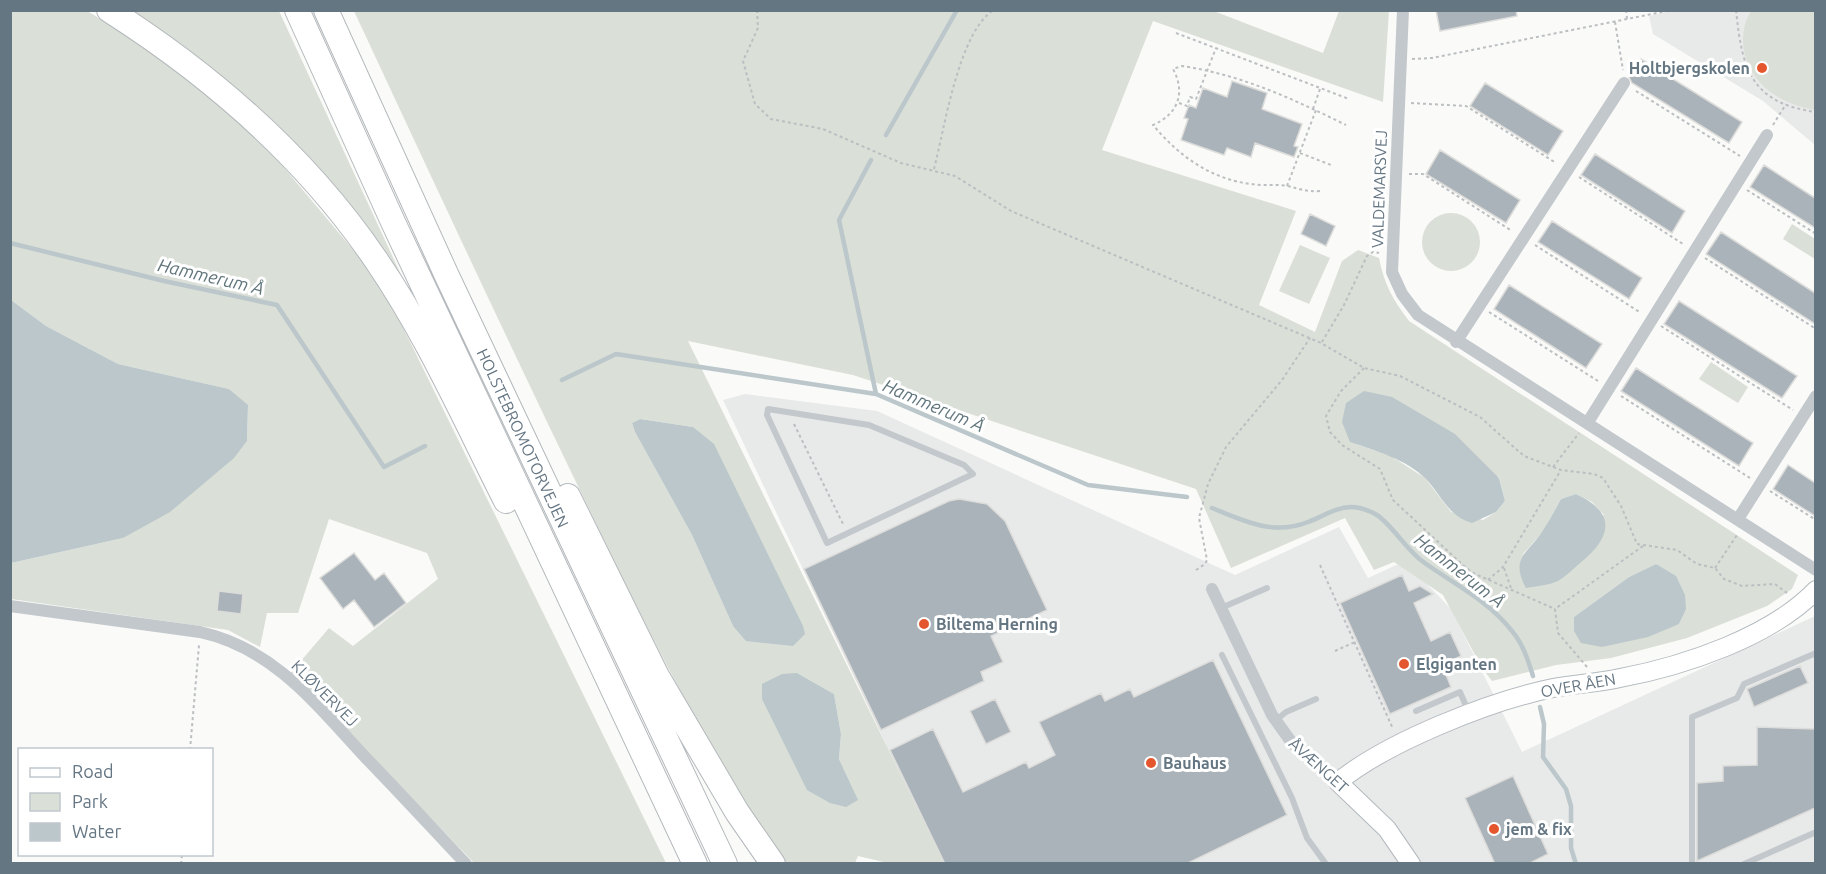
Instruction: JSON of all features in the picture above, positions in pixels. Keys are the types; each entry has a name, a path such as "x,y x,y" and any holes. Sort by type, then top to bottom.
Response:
{"highway":[{"path":"109,10 199,71 247,111 311,175 376,260 419,330 598,686 643,754"},
{"name":"HOLSTEBROMOTORVEJEN","path":"297,10 393,222 695,864"},
{"name":"HOLSTEBROMOTORVEJEN","path":"326,10 447,276 724,864"},
{"path":"447,276 489,336 657,676 737,812 773,864"}],"street":[{"name":"VALDEMARSVEJ","path":"1403,10 1392,272 1402,294 1418,315 1456,342 1588,422 1815,570"},
{"path":"1456,342 1624,83"},
{"path":"1588,422 1767,135"},
{"path":"1741,521 1760,485 1815,396"},
{"name":"ÅVÆNGET","path":"1212,589 1275,721 1292,743 1387,828 1411,864"},
{"name":"OVER ÅEN","path":"1338,782 1376,756 1469,713 1524,695 1620,678 1690,660 1775,623 1800,606 1815,590"},
{"name":"KLØVERVEJ","path":"10,606 200,632 228,639 265,659 298,685 466,864"}],"lane":[{"path":"768,409 791,413 869,426 964,465 973,474 827,543 767,415 768,409"},
{"path":"1221,608 1267,588"},
{"path":"1692,864 1692,717 1737,698 1744,684 1815,652"},
{"path":"1222,655 1292,798 1306,838 1326,864"},
{"path":"1416,711 1460,692 1469,713"},
{"path":"1275,721 1286,712 1316,699"},
{"path":"1744,864 1815,832"}],"path":[{"path":"757,10 758,28 743,61 755,104 771,119 823,129 901,163 934,169 955,176 1011,211 1310,338 1364,368 1401,376 1480,417 1524,456 1561,470 1594,474 1603,478 1620,506 1634,540 1643,546 1677,550 1697,564 1715,568 1724,579 1742,586 1775,585 1800,606"},
{"path":"934,169 951,88 983,17 994,10"},
{"path":"1626,10 1627,19"},
{"path":"1401,60 1431,58 1672,10"},
{"path":"1736,10 1740,51 1751,79 1761,90 1786,104 1815,112"},
{"path":"1615,21 1624,69 1617,79 1750,162"},
{"path":"1176,33 1349,99"},
{"path":"1178,102 1187,106 1190,97 1196,99 1216,48"},
{"path":"1320,191 1305,192 1287,186 1268,186 1230,180 1212,173 1179,152 1153,125 1164,120 1178,102 1179,79 1173,69 1182,66 1207,70 1276,91 1346,125"},
{"path":"1287,186 1321,88"},
{"path":"1399,103 1466,106 1815,329"},
{"path":"1767,135 1786,104"},
{"path":"1300,153 1331,165"},
{"path":"1396,173 1423,174 1803,417"},
{"path":"1737,184 1815,234"},
{"path":"1321,343 1344,305 1367,256 1377,252 1393,259"},
{"path":"1480,306 1815,520"},
{"path":"1196,570 1207,560 1199,511 1208,484 1221,457 1282,380 1310,338"},
{"path":"1364,368 1341,391 1326,416 1330,432 1342,445 1380,469 1393,500 1464,566 1488,580 1555,609"},
{"path":"791,413 791,418 848,533"},
{"path":"1553,467 1588,422"},
{"path":"1488,580 1503,567 1561,470"},
{"path":"1715,568 1741,521"},
{"path":"1555,609 1643,546"},
{"path":"1320,565 1400,745"},
{"path":"1503,567 1512,591"},
{"path":"1555,609 1558,633 1584,666 1594,669"},
{"path":"190,748 200,632"},
{"path":"1335,651 1356,642"}],"shaded area":[{"name":"Holtbjergskolen","path":"1676,10 1815,11 1815,145 1763,101 1653,34 1649,16"},
{"path":"745,394 877,411 1235,575 1339,527 1368,578 1405,561 1451,609 1522,752 1815,616 1815,863 942,863 723,400"}],"green space":[{"path":"1211,10 1323,53 1339,11 1389,11 1383,102 1153,21 1102,150 1296,211 1259,305 1315,332 1342,261 1358,250 1379,258 1390,291 1409,321 1798,575 1792,589 1767,606 1687,638 1611,658 1556,665 1492,681 1482,668 1443,595 1394,562 1374,570 1345,518 1231,568 1196,489 853,375 688,341 944,863 888,863 858,856 855,863 786,863 729,777 656,645 588,507 354,11","holes":["640,419 693,427 733,626 692,535 632,423","1350,442 1499,477 1505,501 1496,512 1483,520 1451,512 1425,478 1391,456","1576,494 1592,502 1604,515 1522,555 1542,533 1561,499","1656,564 1676,584 1684,597 1685,604 1679,624 1602,647 1574,617 1629,577","797,673 834,694 841,734 839,759 858,800"]},
{"path":"1752,10 1815,11 1815,110 1777,96 1757,79 1750,68 1745,56 1743,38 1746,21"},
{"path":"11,11 87,11 158,53 243,119 360,258 389,299 666,863 474,863 328,711 289,675 329,628 353,646 438,579 427,553 329,519 298,613 267,613 260,647 228,630 11,599 11,563 123,538 233,458 247,441 248,406 229,389 118,364 46,326 11,300"},
{"path":"132,11 279,11 402,277 317,169 214,71"},
{"path":"1445,213 1457,213 1472,221 1480,236 1480,248 1472,263 1457,271 1445,271 1430,263 1422,248 1422,236 1430,221"},
{"path":"1792,224 1815,239 1815,259 1783,239"},
{"path":"1300,245 1330,258 1309,304 1279,291"},
{"path":"1711,362 1748,387 1738,403 1699,379"}],"water":[{"path":"11,300 46,326 118,364 229,389 248,405 247,441 234,458 170,512 123,538 11,563"},
{"path":"1364,391 1392,397 1455,434 1499,478 1505,501 1496,512 1472,523 1464,520 1451,510 1418,472 1390,456 1350,442 1342,422 1346,403"},
{"path":"640,419 693,427 714,444 803,626 805,634 793,646 746,641 733,626 692,535 635,432 632,423"},
{"path":"1576,494 1589,501 1604,517 1604,535 1591,553 1561,579 1551,584 1526,588 1521,578 1522,557 1542,532 1561,499"},
{"path":"1656,564 1676,576 1685,595 1686,609 1679,624 1648,637 1602,647 1581,643 1574,631 1574,617 1629,577"},
{"path":"797,673 834,694 841,734 839,759 858,800 846,807 830,803 807,790 762,699 762,684 782,674"}],"building":[{"path":"1436,10 1516,10 1517,16 1440,31"},
{"path":"1641,59 1742,122 1729,143 1632,83 1629,77"},
{"path":"1232,81 1267,93 1262,109 1302,124 1294,146 1298,147 1294,157 1255,143 1251,157 1227,148 1224,155 1181,140 1188,119 1184,118 1189,105 1196,108 1203,88 1227,97"},
{"path":"1485,83 1563,131 1548,155 1470,106"},
{"path":"1440,150 1520,200 1506,223 1426,174"},
{"path":"1595,154 1685,211 1672,233 1581,175"},
{"path":"1764,165 1815,198 1815,228 1750,187"},
{"path":"1310,214 1335,226 1326,246 1301,234"},
{"path":"1552,221 1642,278 1629,299 1538,242"},
{"path":"1721,232 1815,293 1815,324 1706,254"},
{"path":"1509,285 1602,344 1586,368 1494,309"},
{"path":"1679,301 1797,376 1782,398 1664,324"},
{"path":"1636,368 1753,443 1739,466 1621,391"},
{"path":"1788,465 1815,483 1815,516 1773,489"},
{"name":"Biltema Herning","path":"959,499 987,504 1005,521 1047,610 991,636 1003,662 981,672 984,681 881,730 804,569 949,501"},
{"path":"354,553 375,580 384,573 406,603 374,627 354,600 343,609 320,578"},
{"name":"Elgiganten","path":"1402,575 1409,591 1420,586 1433,594 1414,603 1431,641 1450,632 1461,656 1442,665 1451,687 1390,714 1340,603"},
{"path":"219,591 243,594 241,614 217,611"},
{"name":"Bauhaus","path":"1213,660 1287,815 1186,864 945,864 890,750 933,729 963,792 1026,762 1029,768 1055,755 1039,722 1101,693 1105,701 1130,689 1134,697"},
{"path":"1800,666 1808,683 1754,707 1747,689"},
{"path":"995,699 1011,732 986,744 970,711"},
{"path":"1757,727 1815,729 1815,808 1697,861 1697,783 1723,781 1723,766 1757,765"},
{"path":"1513,776 1548,854 1528,864 1495,864 1465,798"}],"waterway":[{"path":"886,135 957,10"},
{"path":"871,160 839,220 876,394"},
{"name":"Hammerum Å","path":"10,243 164,281 277,305 384,467 425,446"},
{"name":"Hammerum Å","path":"562,380 616,354 876,394 1088,485 1187,497"},
{"name":"Hammerum Å","path":"1212,508 1247,522 1283,528 1308,522 1345,507 1357,508 1374,514 1388,524 1422,561 1481,601 1502,620 1519,641 1533,676"},
{"name":"Hammerum Å","path":"1540,707 1544,724 1543,757 1566,789 1571,806 1571,848 1576,864"}],"place":[{"name":"Holtbjergskolen","path":"1762,68"},
{"name":"Biltema Herning","path":"924,624"},
{"name":"Elgiganten","path":"1404,664"},
{"name":"Bauhaus","path":"1151,763"},
{"name":"jem & fix","path":"1494,829"}]}
